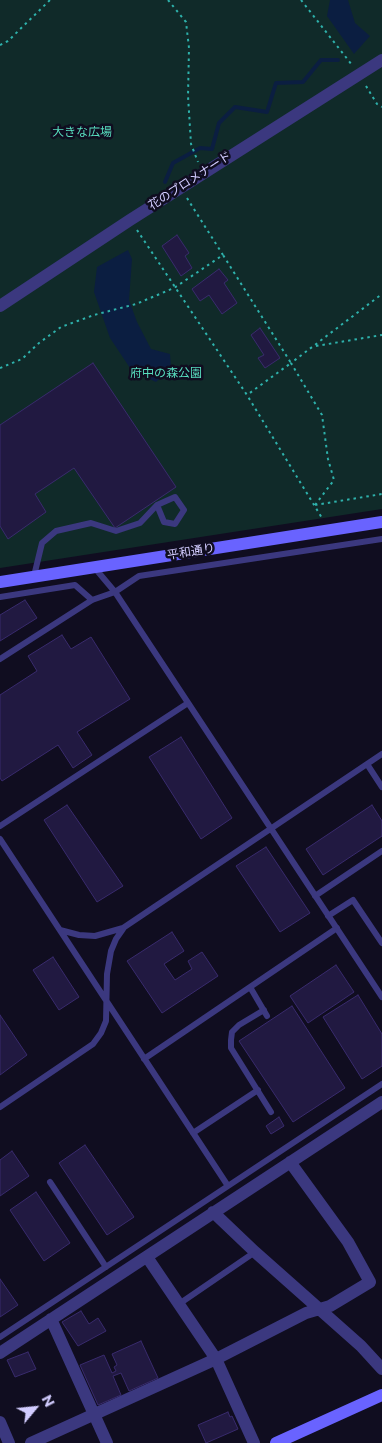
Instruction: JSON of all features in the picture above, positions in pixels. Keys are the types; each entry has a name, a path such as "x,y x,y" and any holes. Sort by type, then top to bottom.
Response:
{"street":[{"name":"花のプロメナード","path":"0,306 358,73 382,60"},
{"name":"平和通り","path":"0,582 382,522"},
{"path":"0,1353 382,1102"},
{"path":"31,1443 216,1359 306,1313 330,1306 370,1282 348,1242 290,1162"},
{"path":"213,1212 361,1346 382,1369"},
{"path":"147,1257 216,1359 254,1443"},
{"path":"51,1319 107,1443"},
{"path":"276,1443 382,1395"},
{"path":"0,1422 9,1443"}],"lane":[{"path":"34,576 42,543 56,531 91,523 116,530 140,524 158,505 175,497 184,510 175,524 164,522 158,505"},
{"path":"0,659 92,600 115,592 138,576 382,539"},
{"path":"94,567 115,592 382,997"},
{"path":"0,597 75,585 92,600"},
{"path":"0,826 188,703"},
{"path":"60,930 79,935 95,936 123,928 382,754"},
{"path":"367,764 382,787"},
{"path":"0,839 228,1186"},
{"path":"315,896 382,851"},
{"path":"328,916 353,900 382,943"},
{"path":"0,1107 93,1044 101,1033 106,1021 107,974 111,951 123,928"},
{"path":"144,1059 337,928"},
{"path":"250,988 266,1013 239,1025 232,1032 231,1048 271,1112"},
{"path":"0,1337 382,1084"},
{"path":"193,1133 258,1090"},
{"path":"50,1182 106,1267"},
{"path":"179,1304 255,1252"}],"path":[{"path":"0,45 8,41 50,0"},
{"path":"168,0 186,22 189,48 188,96 191,144 202,174"},
{"path":"301,0 358,73 376,104 382,107"},
{"path":"180,188 322,415 328,459 334,480 315,504"},
{"path":"130,220 246,395 315,504 328,530"},
{"path":"0,368 22,359 39,343 61,328 94,315 136,304 174,288 223,255"},
{"path":"246,395 382,294"},
{"path":"313,346 382,335"},
{"path":"315,504 382,494"}],"green space":[{"name":"府中の森公園","path":"0,0 382,0 382,509 0,568"}],"water":[{"path":"330,0 348,0 355,23 370,36 354,54 327,16"},
{"path":"128,250 132,259 129,300 137,322 151,349 170,354 171,368 156,382 132,371 110,338 94,292 97,267"}],"building":[{"path":"177,235 189,253 185,256 192,268 181,276 162,246"},
{"path":"219,269 228,280 224,283 237,303 222,314 209,295 200,301 192,289"},
{"path":"260,328 280,358 265,368 258,358 264,355 251,335"},
{"path":"93,363 176,487 115,528 74,468 35,494 46,512 8,539 0,526 0,425"},
{"path":"25,600 37,618 0,641 0,615"},
{"path":"62,635 71,649 91,637 130,699 77,732 92,755 73,768 58,745 2,781 0,778 0,695 37,671 28,656"},
{"path":"181,737 232,818 201,839 149,757"},
{"path":"67,805 123,886 97,902 44,820"},
{"path":"372,805 382,821 382,836 323,875 306,849"},
{"path":"266,847 310,913 280,932 236,866"},
{"path":"172,932 184,951 164,964 175,980 192,969 188,961 202,952 218,976 162,1013 127,961"},
{"path":"53,957 79,997 59,1010 33,970"},
{"path":"336,965 354,992 308,1023 290,996"},
{"path":"358,995 382,1034 382,1066 362,1079 323,1017"},
{"path":"292,1006 345,1088 293,1122 239,1041"},
{"path":"0,1015 27,1055 0,1075"},
{"path":"279,1117 284,1126 271,1134 266,1126"},
{"path":"85,1145 134,1217 107,1235 59,1163"},
{"path":"12,1151 29,1176 0,1196 0,1160"},
{"path":"36,1192 70,1243 44,1261 10,1210"},
{"path":"0,1279 18,1305 0,1317"},
{"path":"81,1311 89,1324 98,1318 106,1331 78,1346 62,1322"},
{"path":"141,1341 158,1378 129,1391 121,1373 113,1376 121,1395 98,1405 80,1365 104,1355 112,1373 116,1371 114,1367 117,1365 112,1354"},
{"path":"28,1352 36,1369 15,1377 7,1360"},
{"path":"228,1412 238,1429 206,1443 198,1425"}],"waterway":[{"path":"165,182 173,163 200,148 212,149 219,123 235,107 267,112 276,83 303,82 321,60 338,60"}],"park label":[{"name":"大きな広場","path":"82,132"}]}
